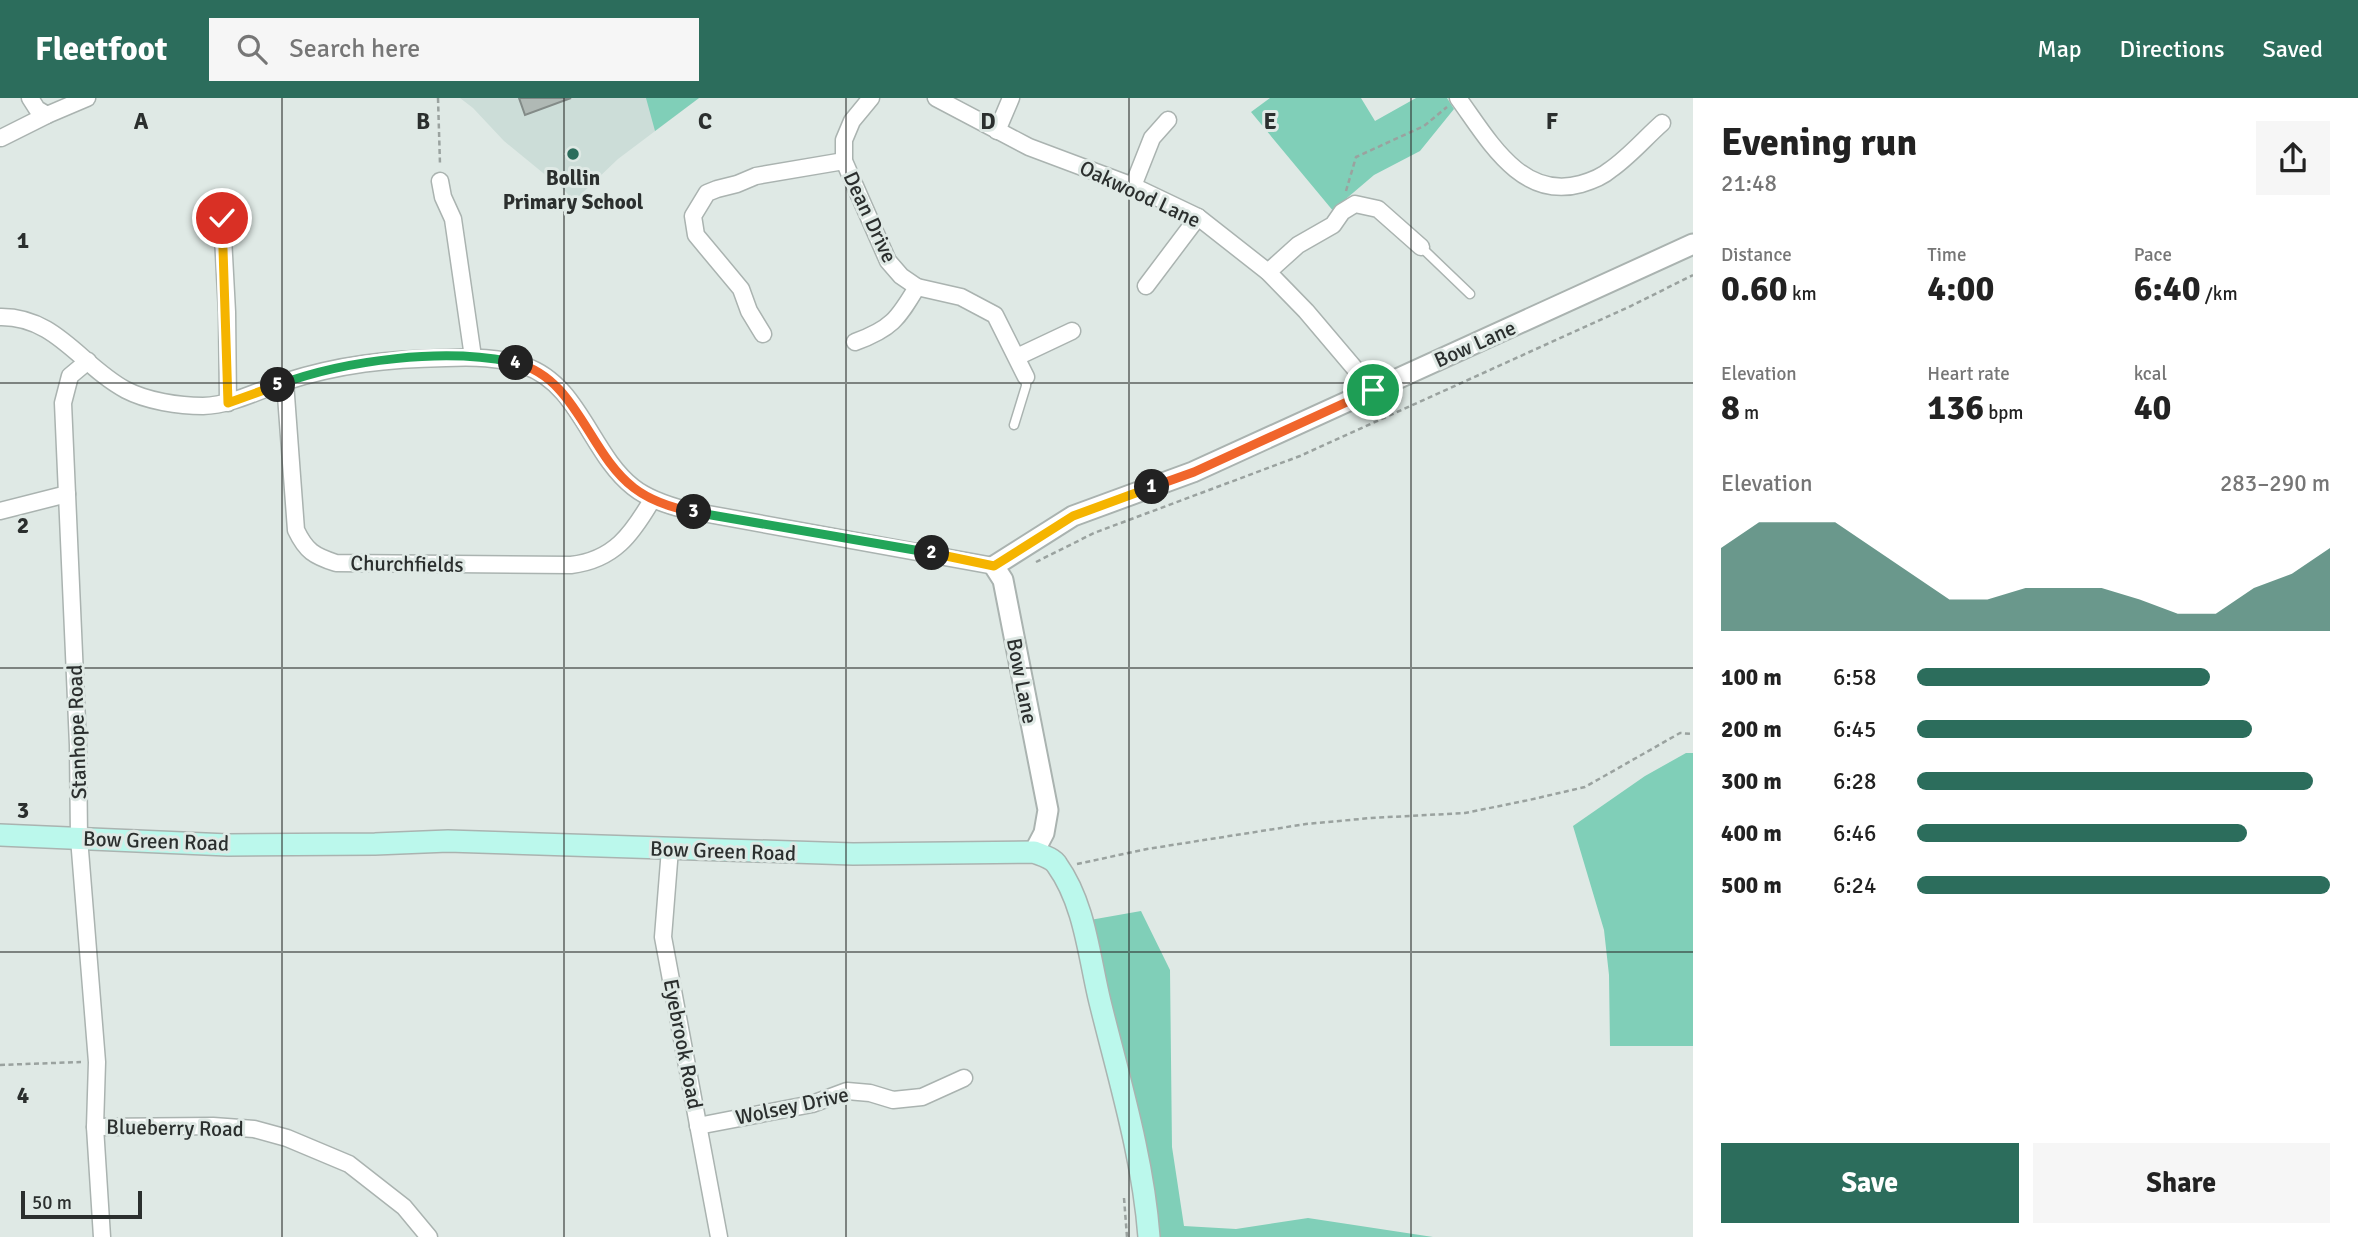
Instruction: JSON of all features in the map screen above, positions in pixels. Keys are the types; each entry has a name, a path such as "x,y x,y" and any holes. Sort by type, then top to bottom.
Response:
{"main road":[{"name":"Bow Green Road","path":"0,835 228,845 460,841 853,854 1034,852"},
{"path":"1034,852 1056,862 1072,894 1084,929 1134,1138 1149,1237"}],"street":[{"path":"30,98 37,109 47,115"},
{"path":"1,138 87,98"},
{"name":"Dean Drive","path":"871,98 852,121 844,139 844,161 888,261 901,276 917,287 961,297 995,315 1026,377"},
{"name":"Oakwood Lane","path":"936,98 1029,147 1133,186 1198,217 1268,272 1306,311 1373,390"},
{"path":"997,131 1012,98"},
{"path":"1454,102 1515,169 1535,182 1552,188 1569,188 1609,171 1662,123"},
{"path":"1133,186 1152,138 1168,120"},
{"path":"763,334 749,311 741,289 696,235 693,216 707,194 717,189 756,176 844,161"},
{"path":"440,181 443,197 453,219 473,357"},
{"path":"1268,272 1298,245 1333,225 1355,204 1378,209 1421,247"},
{"path":"1146,286 1198,217"},
{"path":"222,218 228,403"},
{"name":"Bow Lane","path":"1034,852 1044,833 1048,810 1003,580 994,566 1073,516 1194,472 1693,244"},
{"path":"855,342 877,334 898,318 917,287"},
{"path":"0,317 23,319 44,326 125,389 147,397 202,406 228,403 337,367 393,359 473,357 526,366 555,384 616,470 632,487 652,499 686,510 994,566"},
{"path":"1017,357 1072,331"},
{"name":"Stanhope Road","path":"88,361 70,376 63,403 78,745 79,838 97,1062 95,1126 102,1237"},
{"name":"Churchfields","path":"285,382 296,530 304,546 318,557 335,563 588,563 602,556 634,531 652,499"},
{"path":"0,512 66,494"},
{"name":"Eyebrook Road","path":"670,849 663,937 719,1237"},
{"name":"Wolsey Drive","path":"698,1126 812,1104 847,1091 870,1093 893,1100 922,1097 964,1078"},
{"name":"Blueberry Road","path":"95,1126 213,1126 254,1129 287,1138 349,1164 404,1207 429,1237"}],"lane":[{"path":"1421,247 1470,294"},
{"path":"1014,425 1026,386 1026,377"}],"path":[{"path":"438,98 440,181"},
{"path":"1345,211 1344,197 1356,157 1424,126 1454,102"},
{"path":"1034,563 1094,533 1300,456 1631,306 1693,275"},
{"path":"1059,868 1147,849 1306,824 1465,813 1490,808 1585,787 1680,733 1693,734"},
{"path":"0,1065 97,1062"}],"shaded area":[{"name":"Bollin Primary School","path":"460,98 699,98 618,159 574,201 504,141"}],"green space":[{"path":"646,98 699,98 655,131"},
{"path":"1270,98 1361,98 1375,121 1416,98 1447,98 1454,109 1420,151 1374,175 1347,198 1346,204 1334,212 1251,112"},
{"path":"1686,753 1693,753 1693,1046 1610,1046 1609,975 1604,930 1573,826 1645,776"},
{"path":"1141,911 1170,970 1172,1147 1184,1226 1236,1229 1308,1218 1433,1237 1159,1237 1090,920"}],"building":[{"path":"519,98 571,98 525,115"}],"place":[{"name":"Bollin Primary School","path":"573,154"}],"route":[{"path":"222,218 228,403 337,367 393,359 473,357 499,360 526,366 555,384 616,470 632,487 652,499 686,510 994,566 1073,516 1194,472 1373,390"}]}
